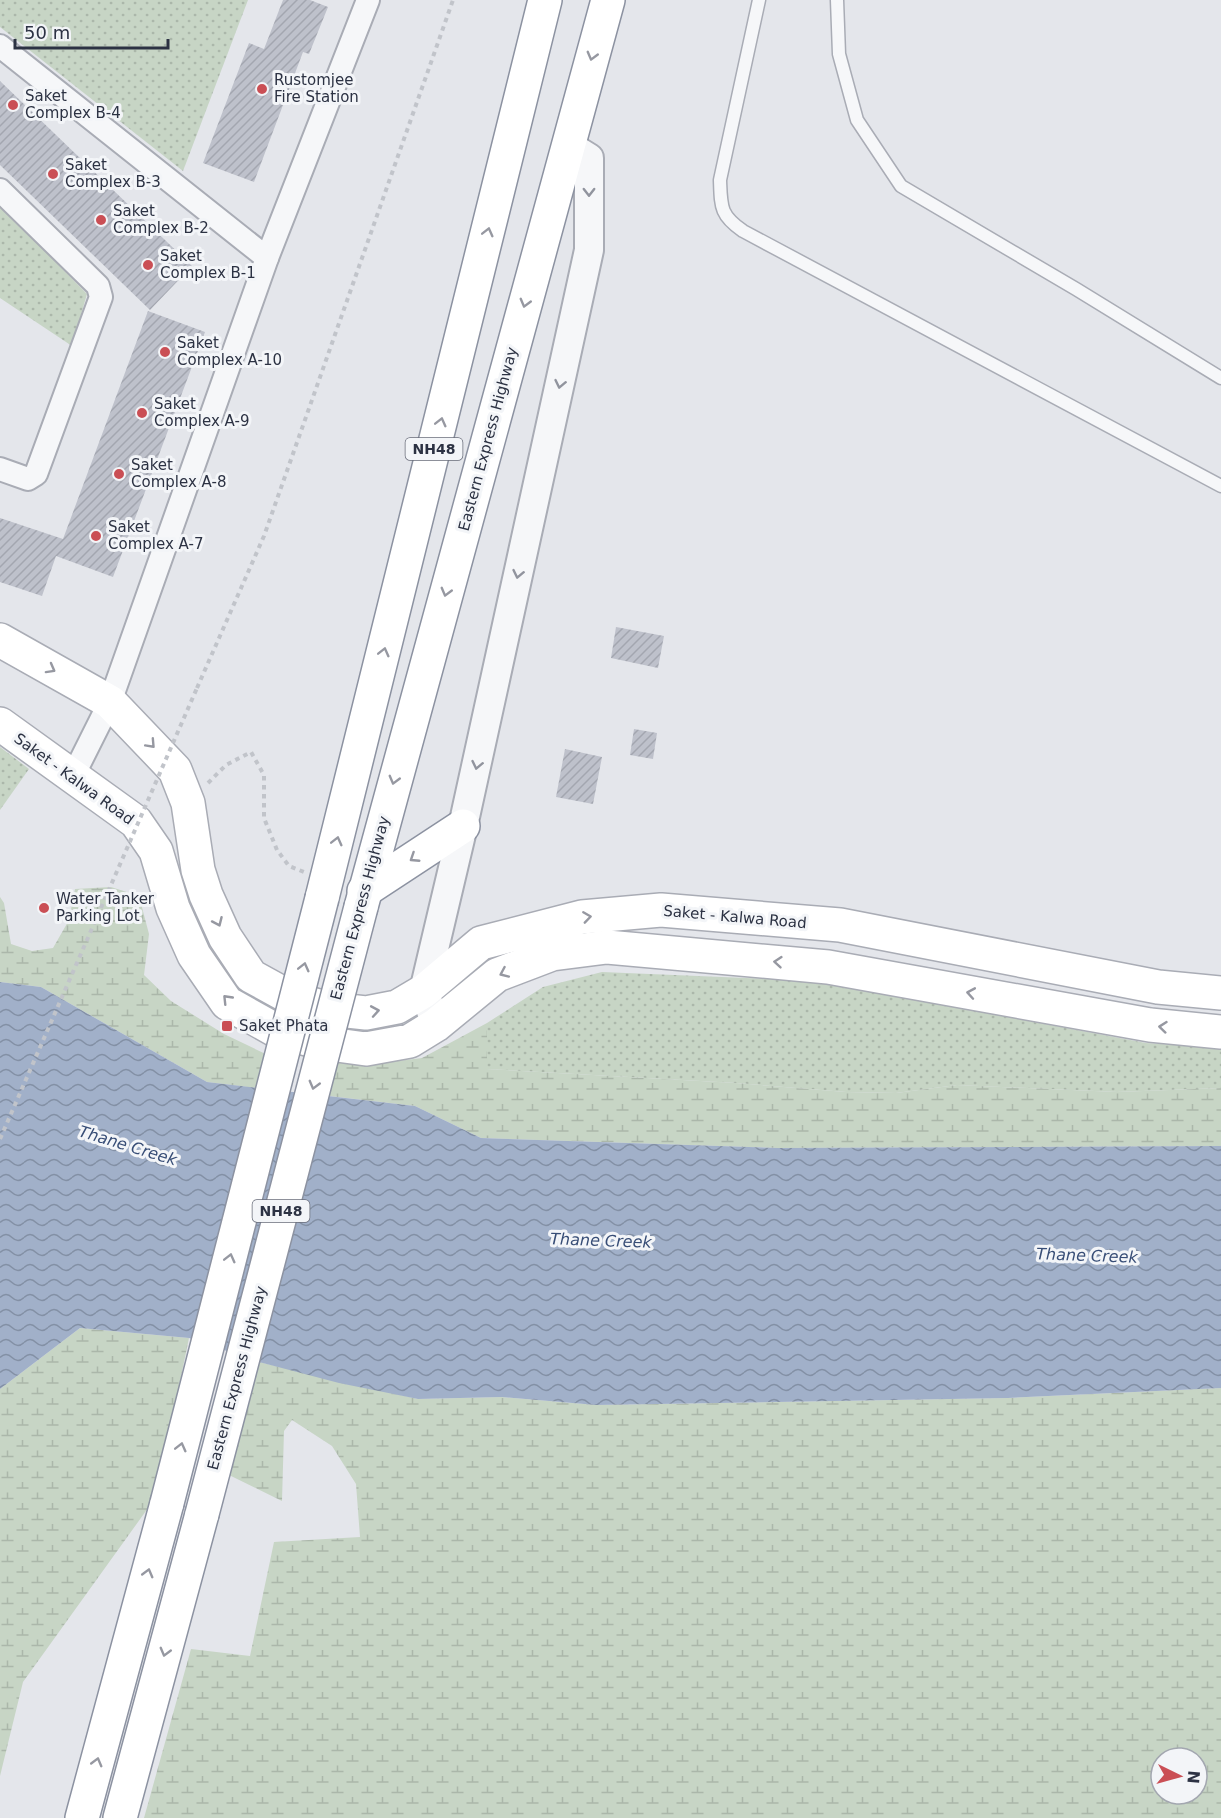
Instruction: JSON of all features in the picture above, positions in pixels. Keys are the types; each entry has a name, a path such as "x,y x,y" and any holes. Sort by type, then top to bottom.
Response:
{"main road":[{"name":"NH48","path":"82,1818 167,1503 324,889 545,0"},
{"name":"Eastern Express Highway","path":"120,1818 202,1515 362,899 608,0"},
{"name":"Saket - Kalwa Road","path":"0,640 110,702 175,770 188,803 198,870 206,895 225,937 251,976 291,998 328,1009 366,1013 397,1007 424,991 481,943 548,941 828,967 1150,1025 1221,1032"},
{"name":"Saket - Kalwa Road","path":"0,724 136,822 156,851 173,908 194,955 227,1003 278,1031 322,1043 366,1049 410,1041 436,1025 497,975 582,917 661,910 840,926 1158,987 1221,993"},
{"path":"362,899 463,826"},
{"path":"1120,1020 1127,981"}],"street":[{"path":"72,778 110,702 267,258 368,0"},
{"path":"0,46 267,258"},
{"path":"436,1025 424,991 463,826 589,250 589,158 568,145"},
{"path":"0,190 98,286 101,297 36,474 28,479 0,469"}],"lane":[{"path":"759,0 720,180 721,203 728,220 743,231 1221,486"},
{"path":"837,0 839,54 857,120 902,186 1221,378"}],"path":[{"path":"0,1139 264,536 453,0"},
{"path":"188,803 226,765 251,752 264,775 264,818 277,850 289,866 324,889"}],"green space":[{"path":"0,0 248,0 183,171 0,27"},
{"path":"0,205 87,294 72,346 0,298"},
{"path":"0,747 29,769 0,810"},
{"path":"111,887 139,896 149,934 144,975 171,1001 224,1034 272,1057 264,1089 207,1082 41,987 0,982 0,897 4,903 11,944 32,951 53,948 69,920 75,889"},
{"path":"602,972 818,981 1146,1043 1221,1048 1221,1088 1117,1092 957,1085 896,1093 846,1092 736,1083 486,1069 487,1023 543,987"},
{"path":"487,1023 487,1069 736,1083 846,1092 896,1093 957,1085 1117,1092 1221,1088 1221,1146 778,1148 481,1138 415,1106 329,1096 338,1063 373,1064 422,1058"},
{"path":"80,1328 189,1338 156,1497 23,1682 0,1776 0,1389"},
{"path":"259,1362 418,1399 502,1397 596,1405 1008,1398 1221,1388 1221,1818 144,1818 191,1649 250,1656 274,1542 360,1537 356,1484 332,1446 292,1420 284,1431 282,1501 229,1475"}],"water":[{"name":"Thane Creek","path":"0,982 41,987 207,1082 415,1106 481,1138 778,1148 1221,1146 1221,1388 1008,1398 596,1405 502,1397 418,1399 339,1383 259,1362 189,1338 80,1328 0,1389"}],"building":[{"path":"283,0 310,0 328,7 309,54 303,52 254,182 203,163 249,43 264,49"},
{"path":"0,81 192,266 150,310 0,165"},
{"path":"148,311 205,332 113,577 56,556 42,596 0,582 0,518 63,539"},
{"path":"616,627 664,636 658,668 611,658"},
{"path":"634,729 657,733 653,759 630,755"},
{"path":"565,749 602,757 593,804 556,797"}],"place":[{"name":"Rustomjee Fire Station","path":"262,89"},
{"name":"Saket Complex B-4","path":"13,105"},
{"name":"Saket Complex B-3","path":"53,174"},
{"name":"Saket Complex B-2","path":"101,220"},
{"name":"Saket Complex B-1","path":"148,265"},
{"name":"Saket Complex A-10","path":"165,352"},
{"name":"Saket Complex A-9","path":"142,413"},
{"name":"Saket Complex A-8","path":"119,474"},
{"name":"Saket Complex A-7","path":"96,536"},
{"name":"Water Tanker Parking Lot","path":"44,908"},
{"name":"Saket Phata","path":"227,1026"}]}
